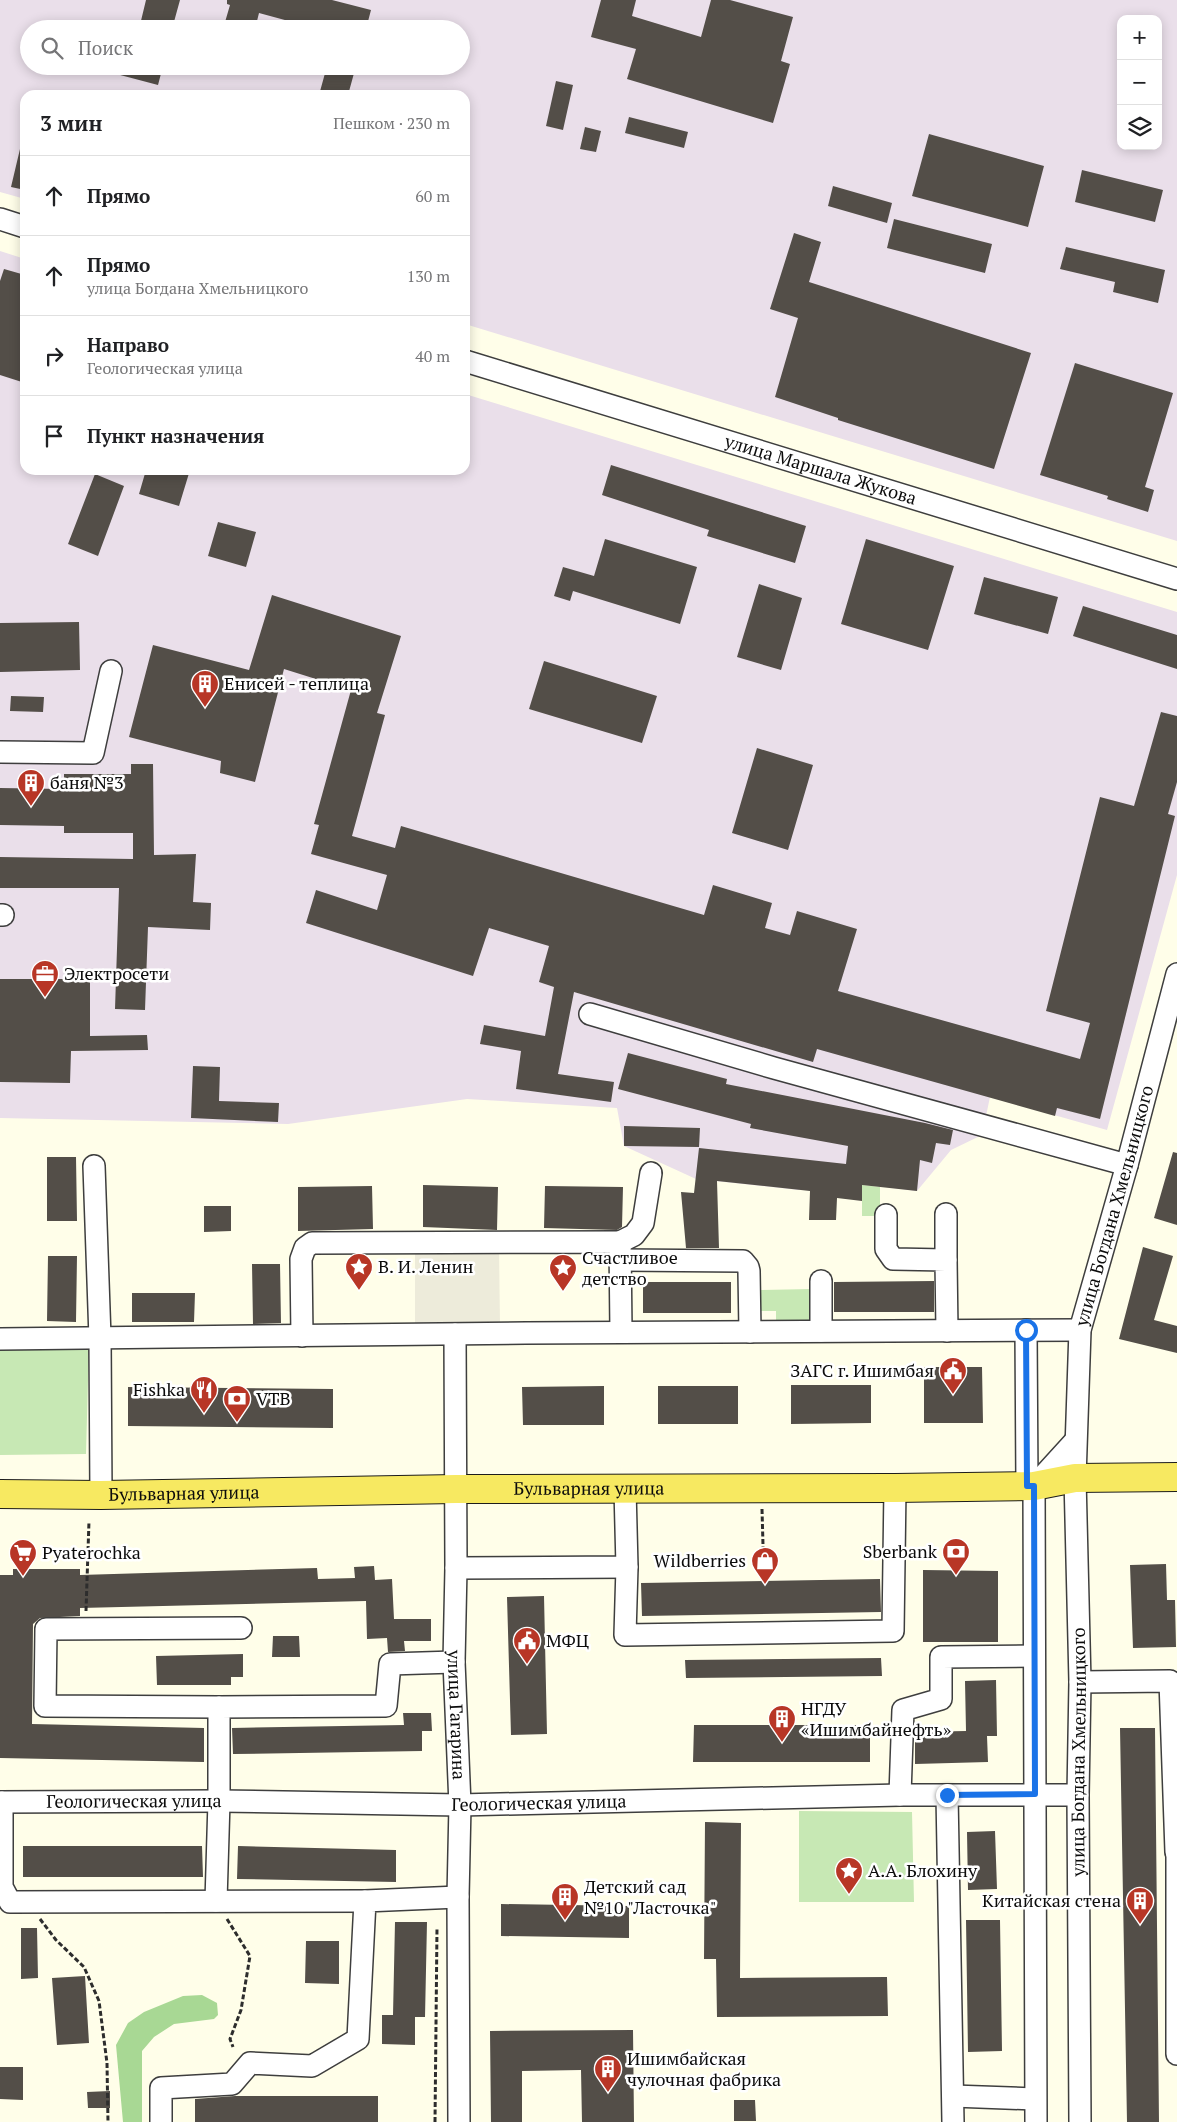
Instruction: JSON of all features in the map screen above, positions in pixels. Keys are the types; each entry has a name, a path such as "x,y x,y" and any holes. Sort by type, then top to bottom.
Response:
{"main road":[{"name":"Бульварная улица","path":"0,1494 456,1489 894,1488 1030,1486 1075,1478 1177,1477"}],"street":[{"path":"0,219 20,225"},
{"name":"улица Маршала Жукова","path":"470,363 1177,579"},
{"path":"0,752 93,753 112,671"},
{"name":"улица Богдана Хмельницкого","path":"1080,2122 1078,1795 1080,1682 1075,1441 1080,1330 1127,1165 1177,974"},
{"path":"590,1014 774,1068 1127,1165"},
{"path":"94,1166 100,1338 101,1494"},
{"path":"621,1332 620,1251 643,1223 650,1172"},
{"path":"946,1214 947,1331"},
{"path":"886,1216 886,1249 893,1259 946,1260"},
{"path":"302,1336 301,1259 305,1248 312,1243 620,1251 742,1261 746,1264 749,1271 750,1332"},
{"path":"821,1281 821,1331"},
{"path":"1026,1330 1034,1656 1036,2122"},
{"path":"0,1339 621,1332 1080,1330"},
{"name":"улица Гагарина","path":"455,1334 456,1568 454,1662 460,1805 458,2122"},
{"path":"1030,1486 1075,1441"},
{"path":"625,1488 627,1567 625,1635 893,1631 894,1488"},
{"path":"456,1568 627,1567"},
{"path":"241,1628 46,1629 45,1706 386,1706 390,1664 454,1662"},
{"path":"900,1795 902,1710 941,1699 941,1656 1034,1656"},
{"path":"1080,1682 1170,1681 1177,1852 1177,2054"},
{"path":"216,1902 219,1800 218,1707"},
{"name":"Геологическая улица","path":"1,1802 219,1800 460,1805 900,1795 1078,1795"},
{"path":"947,1795 953,2122"},
{"path":"1,1802 2,1887 10,1902 364,1901 458,1897"},
{"path":"161,2122 161,2088 232,2084 250,2063 312,2066 358,2039 364,1901"},
{"path":"953,2096 1035,2099"}],"path":[{"path":"762,1488 764,1581"},
{"path":"85,1629 89,1521"},
{"path":"10,1902 37,1915 56,1940 84,1966 98,2001 107,2063 108,2122"},
{"path":"216,1902 250,1956 241,2010 230,2038 232,2047"},
{"path":"435,2122 437,1928"}],"shaded area":[{"path":"0,0 1177,0 1177,541 470,326 470,90 20,90 20,198 0,192"},
{"path":"0,251 20,257 20,475 470,475 470,396 1177,612 1177,875 1107,1130 990,1097 982,1135 951,1150 917,1191 801,1176 799,1190 696,1179 624,1146 617,1108 467,1099 288,1124 0,1118"},
{"path":"415,1248 499,1248 500,1326 415,1327"}],"green space":[{"path":"862,1185 880,1187 880,1216 862,1216"},
{"path":"811,1289 812,1320 776,1320 776,1311 760,1311 760,1290"},
{"path":"0,1343 89,1343 86,1454 0,1455"},
{"path":"799,1811 912,1812 914,1902 799,1902"},
{"path":"202,1995 217,2003 218,2015 214,2019 174,2024 154,2037 142,2051 142,2122 123,2122 116,2045 128,2023 144,2012 183,1996"}],"building":[{"path":"146,0 180,0 174,20 141,20"},
{"path":"227,0 332,0 371,10 368,20 285,20 259,13 257,20 226,20 230,5 227,4"},
{"path":"601,0 636,0 632,16 701,37 711,0 730,0 793,17 781,61 790,64 773,123 627,79 636,49 591,37"},
{"path":"120,75 161,75 158,85"},
{"path":"325,75 354,75 349,90 320,90"},
{"path":"556,81 573,85 563,130 546,126"},
{"path":"629,117 688,132 684,148 625,133"},
{"path":"585,127 601,131 596,152 580,149"},
{"path":"929,134 1044,166 1028,227 912,196"},
{"path":"20,149 20,189 11,187"},
{"path":"1082,170 1163,190 1155,222 1075,202"},
{"path":"833,186 892,203 887,223 828,206"},
{"path":"894,219 992,244 985,273 887,248"},
{"path":"794,233 821,242 809,282 1031,353 994,469 838,420 838,418 775,397 798,318 770,309"},
{"path":"1066,247 1165,270 1158,303 1113,292 1115,282 1060,269"},
{"path":"4,269 20,274 20,381 0,375 0,281"},
{"path":"1075,363 1173,393 1145,487 1154,490 1148,512 1107,499 1108,496 1040,475"},
{"path":"611,465 806,526 795,563 707,536 709,530 602,495"},
{"path":"95,475 124,486 98,556 68,544"},
{"path":"145,475 188,475 179,506 139,494"},
{"path":"218,522 256,532 246,567 208,556"},
{"path":"605,539 697,567 680,624 573,591 570,601 554,596 563,567 594,576"},
{"path":"866,539 954,566 928,650 841,624"},
{"path":"984,577 1058,597 1048,634 974,614"},
{"path":"759,584 802,598 781,670 737,657"},
{"path":"272,595 401,636 377,713 385,715 352,836 395,848 401,826 704,915 713,885 772,903 765,928 790,935 797,911 857,929 838,991 1080,1059 1090,1023 1046,1011 1100,797 1134,806 1161,712 1177,716 1177,782 1168,814 1175,816 1100,1119 1057,1108 1055,1116 817,1049 813,1062 574,992 558,1074 614,1082 611,1102 516,1089 521,1051 480,1044 484,1025 545,1036 554,987 539,982 549,946 489,928 473,976 306,923 316,890 377,910 387,875 311,854 319,825 314,824 351,690 284,669 255,782 220,773 221,761 129,737 153,645 249,670"},
{"path":"1083,606 1177,635 1177,669 1073,636"},
{"path":"79,622 80,670 0,672 0,623"},
{"path":"544,661 657,696 642,743 529,709"},
{"path":"11,696 44,697 43,712 10,711"},
{"path":"757,748 813,765 788,850 732,833"},
{"path":"131,764 153,764 154,855 196,854 193,902 211,903 210,930 148,927 145,1010 115,1009 119,888 0,888 0,857 133,859 133,833 64,833 64,826 0,825 0,788 64,789 64,774 131,774"},
{"path":"0,979 90,979 90,1036 147,1035 148,1050 71,1051 70,1083 0,1082"},
{"path":"628,1053 727,1079 726,1084 953,1130 950,1145 936,1143 932,1163 920,1160 917,1191 862,1185 862,1201 837,1198 836,1220 809,1220 810,1191 717,1181 719,1248 686,1248 681,1192 694,1193 699,1148 846,1164 848,1146 750,1128 751,1124 618,1089"},
{"path":"193,1066 220,1067 219,1101 279,1103 278,1122 191,1118"},
{"path":"624,1126 700,1128 699,1147 624,1146"},
{"path":"1173,1152 1177,1153 1177,1225 1154,1218"},
{"path":"47,1157 76,1157 77,1221 47,1221"},
{"path":"423,1185 498,1187 497,1230 423,1227"},
{"path":"372,1186 373,1229 298,1231 298,1187"},
{"path":"545,1186 623,1187 622,1227 617,1230 544,1228"},
{"path":"204,1206 231,1206 231,1231 204,1232"},
{"path":"1143,1247 1173,1256 1154,1320 1177,1326 1177,1353 1119,1339"},
{"path":"48,1256 77,1256 76,1322 47,1321"},
{"path":"252,1264 280,1264 281,1323 253,1324"},
{"path":"934,1281 934,1312 834,1312 834,1282"},
{"path":"643,1282 731,1282 731,1313 643,1313"},
{"path":"132,1293 195,1293 194,1322 132,1322"},
{"name":"ЗАГС г. Ишимбая","path":"924,1367 982,1367 983,1423 924,1423"},
{"path":"791,1385 871,1385 871,1423 791,1424"},
{"path":"604,1386 604,1425 523,1425 522,1387"},
{"path":"658,1386 738,1386 738,1424 658,1424"},
{"path":"128,1387 333,1389 333,1428 128,1426"},
{"path":"1166,1564 1167,1600 1175,1600 1176,1647 1133,1648 1130,1565"},
{"path":"374,1566 375,1580 392,1579 394,1619 431,1619 431,1641 404,1641 405,1651 388,1652 387,1638 367,1639 366,1601 80,1608 80,1616 40,1618 33,1624 32,1724 204,1728 204,1762 0,1758 0,1575 13,1575 13,1569 80,1569 80,1575 317,1568 318,1579 355,1578 354,1567"},
{"path":"923,1570 998,1571 998,1642 923,1642"},
{"path":"880,1579 881,1612 642,1616 641,1583"},
{"path":"544,1596 547,1734 511,1735 507,1597"},
{"path":"273,1636 299,1636 300,1657 272,1657"},
{"path":"243,1654 243,1677 231,1677 231,1685 157,1685 156,1656"},
{"path":"881,1658 882,1676 686,1678 685,1660"},
{"path":"996,1680 997,1736 987,1736 988,1762 915,1764 915,1732 966,1731 965,1681"},
{"path":"403,1713 431,1713 432,1731 422,1731 422,1751 233,1754 232,1728 404,1725"},
{"name":"НГДУ «Ишимбайнефть»","path":"694,1725 870,1725 870,1762 693,1762"},
{"name":"Китайская стена","path":"1120,1728 1155,1728 1159,2122 1127,2122"},
{"path":"705,1822 741,1823 740,1978 887,1977 888,2016 717,2017 716,1959 704,1959"},
{"path":"995,1831 997,1889 968,1890 967,1832"},
{"path":"23,1846 202,1846 203,1877 23,1877"},
{"path":"238,1846 396,1850 396,1882 237,1879"},
{"name":"Детский сад №10 \"Ласточка\"","path":"501,1904 629,1906 629,1938 501,1936"},
{"path":"966,1920 1000,1920 1002,2051 968,2052"},
{"path":"395,1922 427,1922 425,2017 415,2017 415,2045 382,2044 382,2015 393,2015"},
{"path":"21,1928 37,1928 38,1978 21,1979"},
{"path":"306,1941 339,1941 339,1984 305,1983"},
{"path":"85,1976 89,2043 57,2045 52,1978"},
{"name":"Ишимбайская чулочная фабрика","path":"633,2030 634,2122 582,2122 581,2070 522,2071 522,2122 491,2122 490,2031"},
{"path":"0,2067 23,2067 23,2100 0,2099"},
{"path":"110,2091 110,2108 88,2108 87,2092"},
{"path":"235,2096 378,2096 378,2122 195,2122 195,2099"},
{"path":"734,2100 755,2100 756,2121 734,2121"}],"place":[{"name":"Енисей - теплица","path":"205,708"},
{"name":"баня №3","path":"31,807"},
{"name":"Электросети","path":"45,998"},
{"name":"В. И. Ленин","path":"359,1291"},
{"name":"Счастливое детство","path":"563,1292"},
{"name":"ЗАГС г. Ишимбая","path":"953,1395"},
{"name":"Fishka","path":"204,1414"},
{"name":"VTB","path":"237,1423"},
{"name":"Sberbank","path":"956,1576"},
{"name":"Pyaterochka","path":"23,1577"},
{"name":"Wildberries","path":"765,1585"},
{"name":"МФЦ","path":"527,1665"},
{"name":"НГДУ «Ишимбайнефть»","path":"782,1743"},
{"name":"А.А. Блохину","path":"849,1895"},
{"name":"Детский сад №10 \"Ласточка\"","path":"565,1921"},
{"name":"Китайская стена","path":"1140,1925"},
{"name":"Ишимбайская чулочная фабрика","path":"608,2093"}],"route":[{"path":"947,1795 1035,1794 1034,1486 1027,1486 1026,1330"}]}
